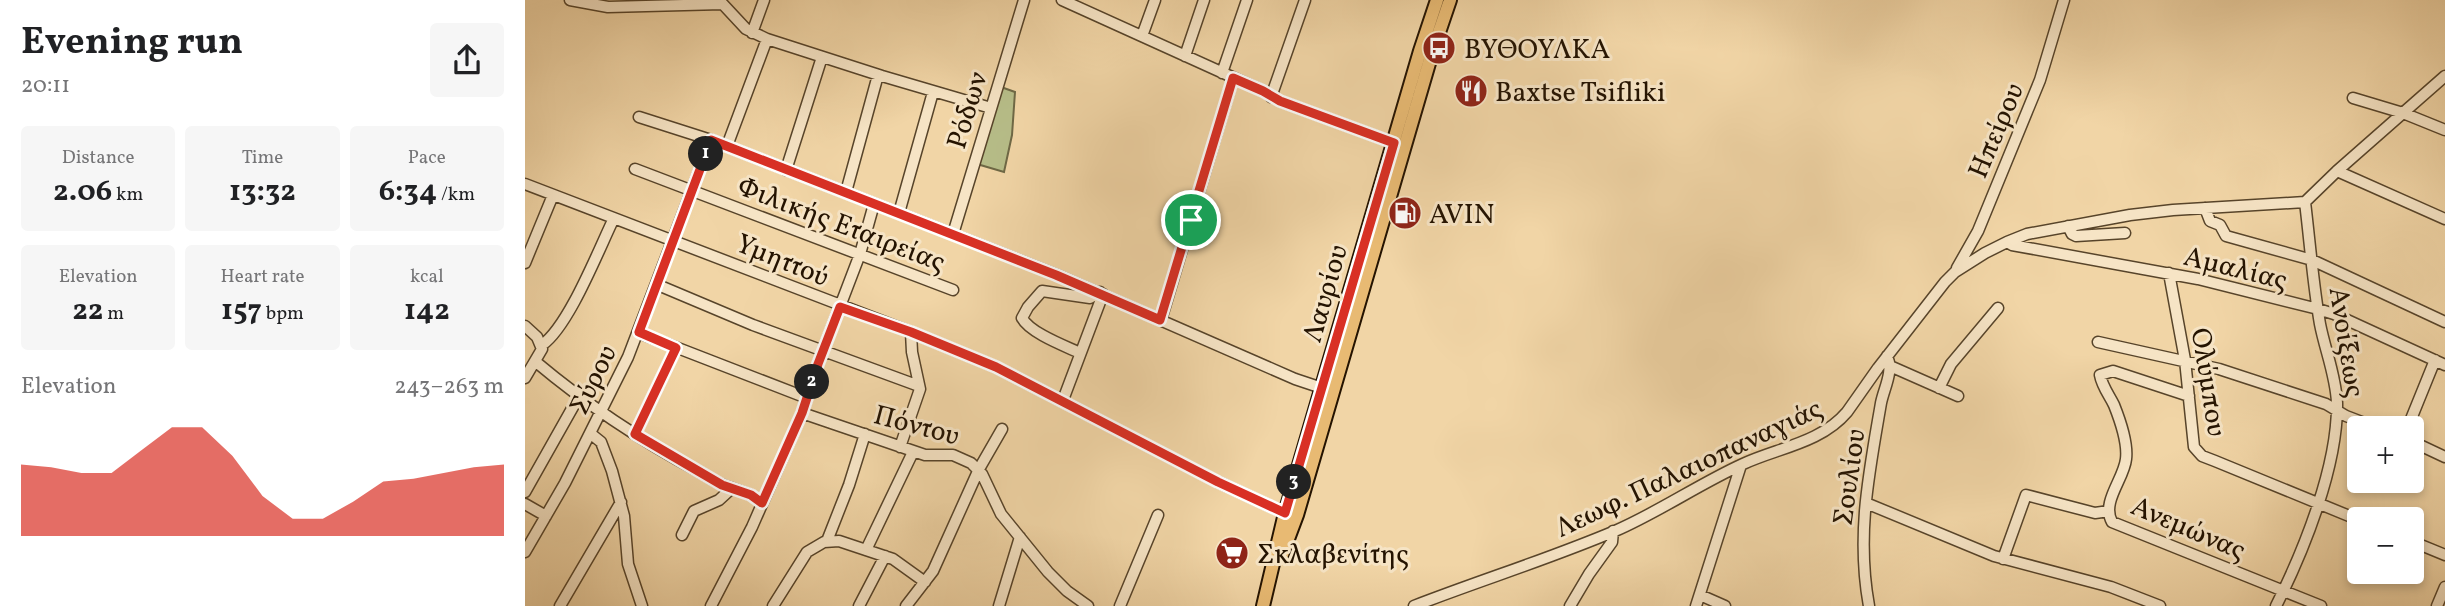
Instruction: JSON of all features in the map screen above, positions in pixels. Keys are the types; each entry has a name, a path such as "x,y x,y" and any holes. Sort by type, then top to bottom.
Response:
{"main road":[{"name":"Λαυρίου","path":"1263,603 1285,513 1328,390 1450,0"},
{"name":"Λαυρίου","path":"1263,603 1297,515 1394,143 1435,1"}],"street":[{"path":"570,0 635,8 720,2 752,33 767,39 991,108"},
{"path":"752,33 764,0"},
{"name":"Ρόδων","path":"953,234 1024,0"},
{"path":"1062,0 1271,97 1394,143"},
{"path":"1142,36 1155,0"},
{"path":"1185,56 1205,0"},
{"path":"1222,73 1247,0"},
{"path":"1271,97 1305,0"},
{"name":"Ηπείρου","path":"1955,272 1978,231 2040,80 2064,0"},
{"path":"727,146 767,39"},
{"path":"786,170 822,57"},
{"path":"846,192 879,75"},
{"path":"2305,202 2445,76"},
{"path":"1160,320 1233,78"},
{"path":"899,214 933,92"},
{"path":"2353,98 2403,113 2445,130"},
{"path":"639,117 727,146 1039,268 1328,390"},
{"name":"Σύρου","path":"525,552 591,434 639,332 711,140"},
{"name":"Φιλικής Εταιρείας","path":"635,169 953,290"},
{"path":"2337,171 2445,219"},
{"name":"Υμηττού","path":"525,184 996,367 1163,454 1285,513"},
{"path":"525,263 553,195"},
{"name":"Λεωφ. Παλαιοπαναγιάς","path":"1414,606 1613,531 1741,465 1813,437 1836,423 1888,361 1935,293 1955,272 2007,242 2027,234 2130,215 2305,202"},
{"name":"Ανοίξεως","path":"2276,606 2304,545 2329,461 2337,409 2335,387 2318,309 2305,202"},
{"path":"711,606 735,562 802,413 860,254 874,204"},
{"path":"2205,208 2210,220 2223,228 2226,236 2312,260 2445,323"},
{"path":"542,345 549,340 570,307 614,218"},
{"path":"2068,226 2076,236 2125,233"},
{"name":"Αμαλίας","path":"2007,242 2084,260 2169,273 2318,309 2335,314 2440,363"},
{"path":"1039,268 1042,291 1028,307 1022,318 1024,323 1080,353"},
{"name":"Ολύμπου","path":"2169,273 2185,360 2194,447 2202,456 2347,515"},
{"path":"657,285 753,325 919,386"},
{"path":"1042,291 1090,298 1101,293"},
{"path":"1063,400 1101,293"},
{"path":"1940,388 1951,364 1998,308"},
{"path":"525,326 542,345 542,352 525,378"},
{"path":"639,332 807,398"},
{"path":"900,447 917,401 919,386 911,332"},
{"path":"2098,342 2219,369 2337,409 2347,416"},
{"path":"635,434 676,348"},
{"path":"1888,361 1958,396"},
{"name":"Σουλίου","path":"1869,606 1862,545 1888,361"},
{"path":"536,362 601,413 722,485 751,495 762,503"},
{"path":"2414,416 2440,363"},
{"name":"Ανεμώνας","path":"2189,396 2113,371 2100,375 2119,418 2127,457 2109,511 2112,522 2284,591"},
{"path":"525,492 578,397"},
{"name":"Πόντου","path":"802,413 913,452 931,457 955,456 979,469"},
{"path":"906,606 936,564 979,469 1002,429"},
{"path":"591,434 601,442 621,502 628,564 642,606"},
{"path":"827,541 865,434"},
{"path":"2424,447 2445,457"},
{"path":"866,550 913,452"},
{"path":"1725,606 1698,601 1741,465"},
{"path":"979,469 995,503 1020,537 1048,572 1067,591 1088,606"},
{"path":"682,535 694,511 719,500 732,488"},
{"path":"2003,559 2026,495 2095,513 2109,511"},
{"path":"560,606 621,502"},
{"path":"1866,503 2003,559 2111,587 2159,606"},
{"path":"525,504 546,516"},
{"path":"1120,606 1158,515"},
{"path":"1570,606 1608,549 1613,531"},
{"path":"999,606 1020,537"},
{"path":"773,606 807,552 827,541 839,541 885,556 925,582"},
{"path":"2424,546 2445,555"},
{"path":"859,606 885,556"},
{"path":"2437,606 2445,587"},
{"path":"2284,591 2321,606"}],"green space":[{"path":"1001,87 1015,92 1012,135 1004,172 977,164"}],"place":[{"name":"ΒΥΘΟΥΛΚΑ","path":"1439,48"},
{"name":"Baxtse Tsifliki","path":"1471,91"},
{"name":"AVIN","path":"1405,213"},
{"name":"Σκλαβενίτης","path":"1232,553"}],"route":[{"path":"1233,78 1327,120 1394,143 1285,513 1218,482 996,367 911,332 840,307 802,413 762,503 740,490 722,485 635,434 676,348 639,332 711,140 1100,292 1160,320 1191,220 1233,78"}]}
